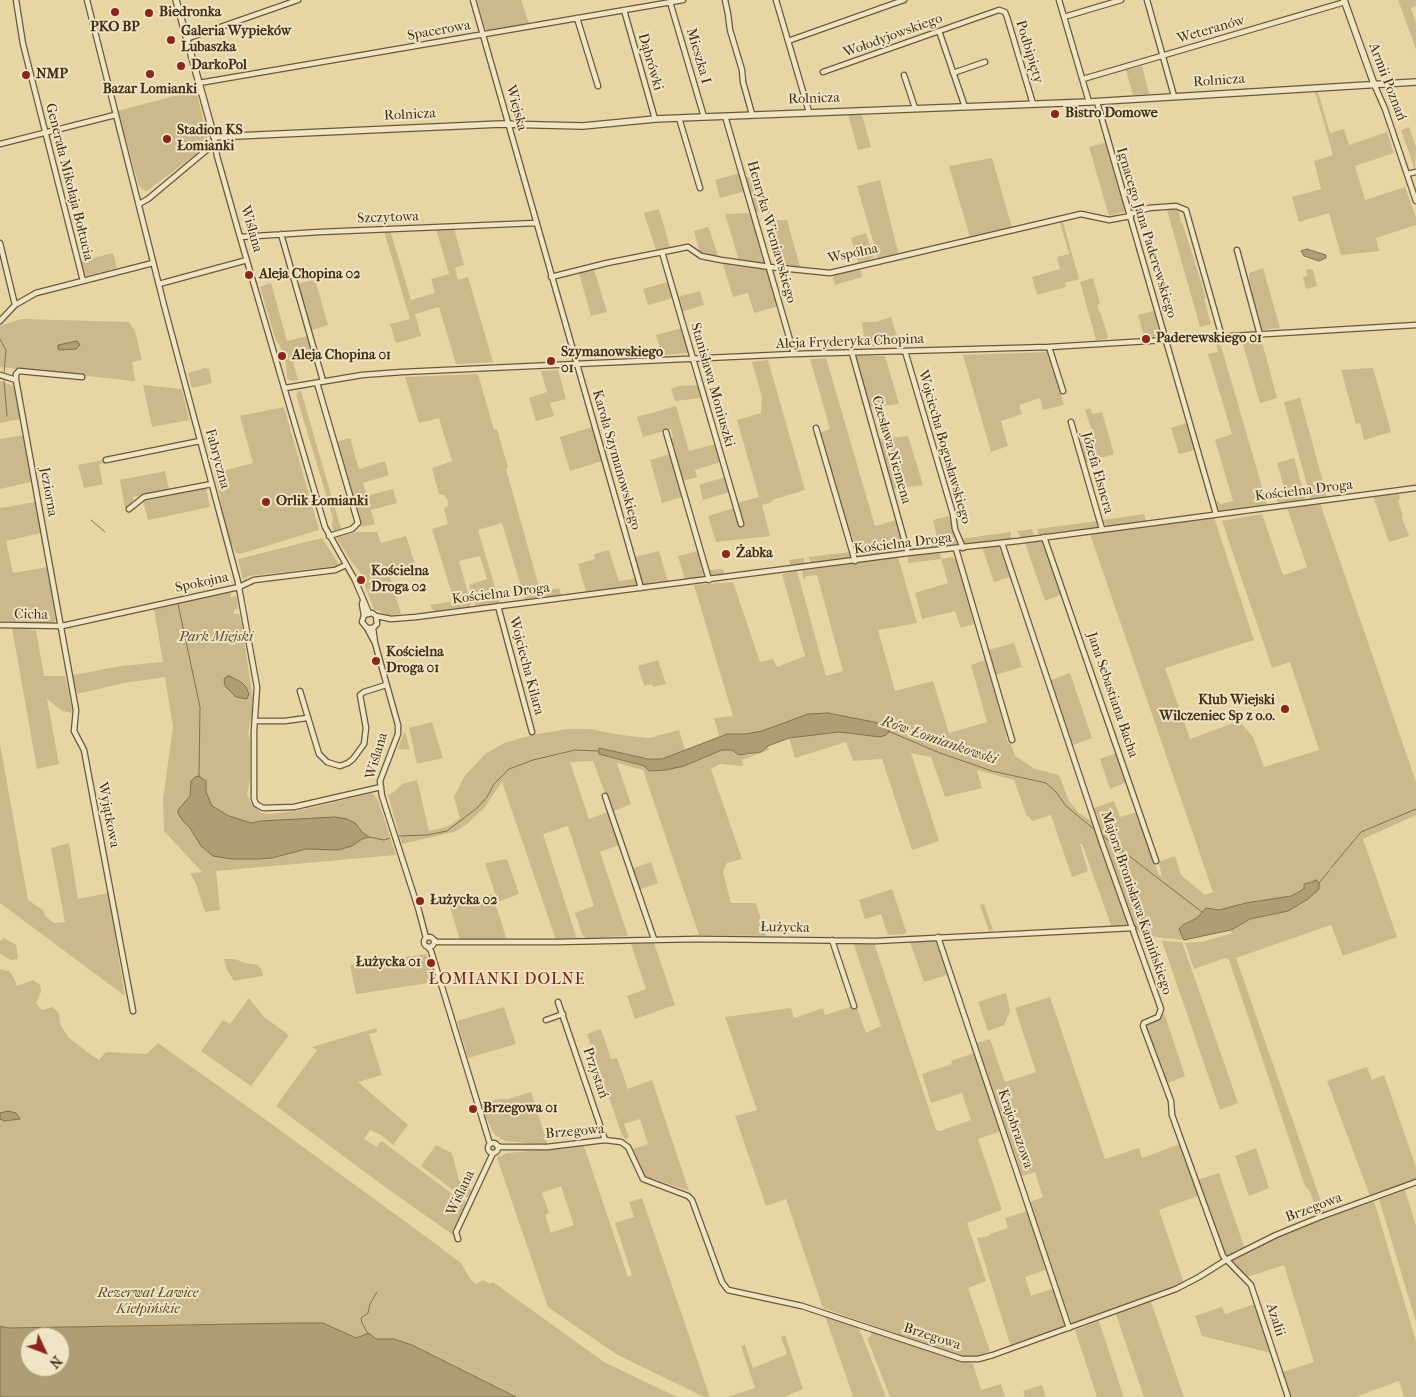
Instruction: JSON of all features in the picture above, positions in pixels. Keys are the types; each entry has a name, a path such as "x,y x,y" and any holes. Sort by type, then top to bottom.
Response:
{"street":[{"name":"Generała Mikołaja Bołtucia","path":"16,0 24,44 83,281"},
{"name":"Fabryczna","path":"87,0 153,264 239,587 257,687 254,799 260,807 298,806 381,787"},
{"name":"Wiślana","path":"176,0 240,237 329,536 355,580 363,601 367,614 362,622 372,626 374,643 398,725 398,734 381,777 382,796 425,932 431,943 479,1113 494,1148 456,1232 458,1239"},
{"path":"186,39 298,0"},
{"name":"Wiejska","path":"473,0 536,223"},
{"name":"Spacerowa","path":"198,83 683,0"},
{"path":"724,0 752,114"},
{"path":"776,0 809,112"},
{"path":"788,41 904,0"},
{"path":"1059,0 1089,102"},
{"path":"1064,17 1121,0"},
{"path":"1147,0 1174,96"},
{"name":"Weteranów","path":"1082,79 1344,1"},
{"name":"Armii Poznań","path":"1344,1 1385,109 1416,201"},
{"name":"Mieszka I","path":"670,2 704,117"},
{"name":"Dąbrówki","path":"624,10 655,119"},
{"name":"Wołodyjowskiego","path":"823,72 1000,10"},
{"name":"Podbipięty","path":"1000,10 1005,12 1007,17 1034,104"},
{"path":"577,18 598,86"},
{"path":"939,31 965,106"},
{"path":"953,73 985,62"},
{"path":"904,75 916,108"},
{"name":"Rolnicza","path":"214,137 508,124 583,126 655,119 1097,102 1416,82"},
{"name":"Ignacego Jana Paderewskiego","path":"1097,102 1216,514"},
{"path":"0,144 116,116"},
{"name":"Henryka Wieniawskiego","path":"725,116 794,354"},
{"path":"679,118 700,188"},
{"path":"139,204 148,199 215,145"},
{"path":"1407,174 1416,172"},
{"name":"Wspólna","path":"551,277 688,247 702,256 770,267 830,273 1081,214 1109,220 1150,208 1176,206 1186,210 1222,337"},
{"name":"Szczytowa","path":"240,237 536,223"},
{"name":"Karola Szymanowskiego","path":"536,223 641,588"},
{"path":"281,234 323,381"},
{"path":"0,243 15,306"},
{"path":"1237,250 1260,335"},
{"name":"Stanisława Moniuszki","path":"662,252 741,524"},
{"path":"159,284 247,260"},
{"path":"0,320 15,306 36,293 153,264"},
{"name":"Aleja Fryderyka Chopina","path":"285,388 362,375 402,372 794,354 1049,347 1416,325"},
{"path":"1049,347 1063,391"},
{"name":"Wojciecha Bogusławskiego","path":"905,351 954,514 955,529 963,548"},
{"name":"Czesława Niemena","path":"852,353 908,553"},
{"path":"0,375 16,380 16,374 19,370 82,377"},
{"name":"Jeziorna","path":"16,380 62,626"},
{"path":"317,382 358,523 352,529 329,536"},
{"name":"Józefa Elsnera","path":"1071,422 1102,529"},
{"path":"816,428 855,561"},
{"path":"666,432 709,580"},
{"path":"106,460 200,441"},
{"path":"129,509 144,497 212,484"},
{"name":"Kościelna Droga","path":"367,614 391,618 416,617 908,553 956,549 1416,488"},
{"name":"Jana Sebastiana Bacha","path":"1044,537 1156,861"},
{"name":"Majora Bronisława Kamińskiego","path":"1002,543 1161,1009 1158,1017 1144,1023 1143,1026 1172,1101 1172,1115 1175,1124 1226,1260"},
{"path":"956,549 1012,740"},
{"name":"Spokojna","path":"62,626 239,587 254,580 335,570 346,565"},
{"name":"Wojciecha Kilara","path":"498,606 532,732"},
{"path":"372,626 376,616"},
{"name":"Kościelna Droga","path":"372,626 391,618"},
{"name":"Cicha","path":"0,625 62,626"},
{"name":"Wyjątkowa","path":"62,626 76,710 74,731 84,750 133,1011"},
{"path":"300,690 317,750 323,759 340,766 348,763 359,753 366,736 366,719 360,696 364,692 386,685"},
{"path":"255,721 285,721 307,718"},
{"path":"605,796 654,939"},
{"name":"Łużycka","path":"431,943 654,939 876,941 1133,928"},
{"name":"Krajobrazowa","path":"938,937 1069,1328"},
{"path":"832,940 854,1006"},
{"name":"Przystań","path":"558,1002 605,1140"},
{"path":"546,1020 563,1014"},
{"name":"Brzegowa","path":"494,1148 554,1146 605,1140 618,1141 628,1147 643,1179 688,1196 692,1200 725,1288 730,1291 802,1306 962,1359 978,1359 993,1355 1176,1289 1226,1260 1311,1221 1416,1182"},
{"name":"Azalii","path":"1226,1260 1251,1285 1288,1397"}],"green space":[{"path":"477,0 521,0 529,23 486,31"},
{"path":"1398,0 1416,0 1416,6 1411,8 1416,23 1416,49"},
{"path":"1142,66 1149,94 1133,95 1126,70"},
{"name":"Stadion KS Łomianki","path":"196,90 209,144 147,191 144,190 139,186 118,111"},
{"path":"1315,92 1318,92 1330,133 1344,129 1349,145 1387,132 1394,153 1355,166 1365,200 1405,187 1416,217 1416,225 1376,238 1379,251 1341,255 1329,213 1299,222 1292,197 1321,189 1314,161 1333,155"},
{"path":"848,115 862,115 871,147 858,150"},
{"path":"1409,127 1416,147 1415,170 1401,130"},
{"path":"1105,143 1126,209 1124,212 1109,216 1089,147"},
{"path":"992,158 1012,228 970,237 949,166"},
{"path":"740,173 745,191 720,198 715,180"},
{"path":"757,175 772,220 787,220 800,267 783,265 768,212 756,212 746,178"},
{"path":"880,180 898,252 897,254 878,258 857,186"},
{"path":"659,209 670,247 656,250 644,213"},
{"path":"1178,209 1181,221 1179,223 1182,222 1191,250 1206,298 1204,298 1211,324 1200,327 1167,210"},
{"path":"751,213 766,263 739,261 725,214"},
{"path":"1063,222 1079,279 1065,283 1066,287 1037,295 1032,277 1060,269 1057,257 1069,254 1060,223"},
{"path":"454,228 464,265 455,268 458,280 468,277 493,362 456,364 439,307 415,314 421,336 396,343 390,324 410,319 384,231 390,230 411,300 435,293 431,279 449,274 436,229"},
{"path":"709,228 718,256 700,253 694,231"},
{"path":"866,233 874,258 858,263 851,238"},
{"path":"113,253 117,268 85,276 81,261"},
{"path":"723,264 768,270 779,306 754,313 748,293 733,297"},
{"path":"1263,268 1280,328 1261,330 1249,289 1249,273"},
{"path":"594,269 607,312 591,316 579,273"},
{"path":"860,269 862,277 835,285 833,278 835,274"},
{"path":"1306,270 1313,270 1317,286 1306,289 1303,277 1307,276"},
{"path":"1093,278 1100,304 1097,305 1108,337 1107,339 1096,340 1080,282"},
{"path":"315,279 328,325 311,330 298,284"},
{"path":"668,282 673,298 648,305 643,289"},
{"path":"271,283 287,341 307,336 313,356 293,362 298,380 292,381 287,379 286,363 275,338 260,287"},
{"path":"700,291 704,305 681,312 677,297"},
{"path":"1154,311 1161,336 1144,337 1138,315"},
{"path":"891,317 899,344 865,346 862,322 876,322"},
{"path":"21,319 129,322 135,331 142,360 132,362 135,381 0,367 0,326"},
{"path":"682,328 689,353 662,355 656,335"},
{"path":"1259,340 1262,342 1277,398 1260,403 1242,341"},
{"path":"1216,343 1221,346 1267,504 1219,511 1216,500 1221,504 1233,501 1215,440 1232,434 1208,354 1218,352"},
{"path":"1049,352 1064,405 1043,410 1040,398 1019,405 1022,414 1001,421 1008,446 991,452 963,355"},
{"path":"855,356 885,356 899,404 870,407"},
{"path":"826,358 875,526 897,520 905,549 904,552 857,559 820,433 830,429 810,359"},
{"path":"768,360 805,490 762,505 770,536 716,542 708,516 734,508 738,525 742,526 737,503 759,497 737,420 761,413 762,397 752,362"},
{"path":"205,368 209,369 212,383 192,388 188,373"},
{"path":"1373,368 1391,432 1364,440 1360,423 1356,424 1341,370"},
{"path":"558,370 566,399 550,403 554,416 536,421 529,398 547,392 541,371"},
{"path":"478,374 494,430 497,429 508,468 506,469 541,594 538,598 525,600 502,523 478,530 500,604 476,607 469,585 487,579 480,556 459,561 471,604 470,607 434,612 430,605 454,601 432,529 448,524 444,508 448,506 448,501 444,495 439,494 432,468 452,461 439,418 419,423 405,377"},
{"path":"0,381 14,386 20,419 0,423"},
{"path":"143,385 182,389 189,420 152,427"},
{"path":"699,385 702,398 675,401 671,389 679,386"},
{"path":"298,391 301,391 341,529 334,531 332,526 333,518 296,395"},
{"path":"1300,398 1327,497 1311,499 1284,402"},
{"path":"676,406 689,451 716,444 721,462 695,470 697,477 683,481 671,439 673,436 671,429 643,437 637,417"},
{"name":"Orlik Łomianki","path":"284,407 319,530 240,554 236,553 228,537 215,473 253,463 240,416"},
{"path":"1090,408 1092,414 1102,412 1114,454 1085,463 1079,442 1094,437 1085,410"},
{"path":"1186,423 1194,450 1179,454 1171,428"},
{"path":"592,427 602,461 570,471 560,437"},
{"path":"23,435 31,482 0,489 0,439"},
{"path":"908,436 923,485 894,489 879,439"},
{"path":"350,438 359,469 385,461 389,475 363,483 367,496 393,489 397,503 371,510 375,524 362,527 359,524 336,442"},
{"path":"670,454 682,497 662,503 650,460"},
{"path":"1294,458 1305,497 1304,500 1279,503 1271,494 1276,496 1286,494 1277,463"},
{"path":"103,460 104,463 99,464 103,484 84,488 78,465"},
{"path":"165,471 169,490 133,497 133,501 125,508 120,480"},
{"path":"725,477 729,492 703,500 699,485"},
{"path":"206,488 210,507 148,520 143,501"},
{"path":"1399,494 1400,498 1398,501 1402,518 1409,536 1389,542 1373,496"},
{"path":"35,502 41,533 6,541 13,573 47,567 56,620 53,623 0,621 0,507"},
{"path":"1320,503 1416,782 1416,815 1363,839 1397,937 1343,956 1331,925 1236,958 1325,1213 1318,1215 1310,1192 1305,1186 1229,960 1225,958 1194,969 1185,943 1202,942 1232,933 1231,930 1250,919 1288,911 1312,882 1304,884 1305,889 1291,896 1246,903 1219,911 1206,908 1197,918 1180,929 1184,940 1161,938 1135,931 1094,808 1114,801 1120,817 1137,812 1159,875 1162,876 1158,862 1175,856 1181,875 1205,895 1213,892 1090,534 1214,517 1254,640 1165,668 1190,739 1239,721 1253,737 1264,767 1319,750 1290,662 1272,668 1222,521 1262,514 1283,575 1307,567 1287,507"},
{"path":"1144,514 1146,521 1107,526 1102,520"},
{"path":"949,516 958,544 956,546 909,551 908,545 938,541 933,520"},
{"path":"1098,521 1099,526 1097,528 1039,535 1037,529"},
{"path":"1032,529 1034,536 1021,538 1017,531"},
{"path":"358,532 377,532 381,543 406,536 415,564 389,572 401,614 385,616 379,611 374,610 360,572 336,537"},
{"path":"1011,532 1011,539 965,545 960,539"},
{"path":"322,538 338,563 337,566 249,576 243,580 238,559"},
{"path":"1044,540 1062,594 1045,601 1025,543"},
{"path":"999,546 1010,577 994,582 982,547"},
{"path":"609,550 619,581 632,579 635,576 638,586 586,592 578,564 595,559 594,554"},
{"path":"659,551 668,582 643,585 635,557"},
{"path":"698,551 704,574 703,577 685,580 678,556"},
{"path":"851,552 852,557 850,560 812,564 808,557"},
{"path":"940,553 941,559 908,563 908,556"},
{"path":"898,557 917,623 878,630 895,691 933,681 949,733 987,722 971,665 985,660 1006,738 1009,744 1011,744 1015,756 1035,769 1059,775 1069,801 1079,813 1093,822 1129,924 1126,927 1112,928 1082,844 1080,844 1088,871 1072,877 1051,815 1032,821 1029,816 1027,817 1014,780 977,770 982,788 945,797 931,757 911,753 939,841 912,850 882,759 853,761 846,742 795,758 789,738 839,732 880,737 888,725 828,713 808,714 762,731 719,736 714,718 733,716 694,585 733,582 760,662 773,659 777,667 805,656 782,574 797,571 826,676 843,671 817,575 806,576 804,580 802,570"},
{"path":"952,557 956,560 974,624 961,628 955,611 922,619 915,593 948,583 941,559"},
{"path":"804,558 805,565 791,567 789,560"},
{"path":"723,569 725,575 710,576 709,570"},
{"path":"559,588 561,595 546,597 545,591"},
{"name":"Park Miejski","path":"231,592 231,598 235,596 237,598 238,609 234,610 234,614 239,614 241,622 253,697 252,716 248,733 250,741 250,779 247,795 251,803 261,813 269,814 298,811 372,793 378,800 396,855 216,871 220,910 205,912 196,884 190,873 202,872 164,831 163,800 173,727 165,677 124,683 77,694 73,675 121,666 163,662 154,609"},
{"path":"12,628 36,630 44,676 65,676 73,713 62,711 47,699 59,764 37,769"},
{"path":"1014,643 1022,667 995,675 988,650"},
{"path":"658,660 666,684 653,687 652,684 644,686 638,666"},
{"path":"1070,673 1092,738 1073,745 1051,680"},
{"path":"432,722 443,758 417,764 409,728"},
{"path":"568,729 590,729 649,738 679,730 685,750 662,759 599,754 644,767 649,771 684,766 722,750 732,750 740,755 750,755 761,752 768,746 769,750 742,760 743,766 720,764 711,769 742,859 727,863 723,872 731,903 756,903 766,936 699,935 643,770 617,763 631,804 612,812 593,761 570,762 589,819 608,812 619,845 600,852 628,936 586,938 582,934 575,913 594,906 568,826 543,834 577,939 556,940 502,782 484,808 466,825 454,832 402,844 388,795 402,784 417,780 429,831 449,826 460,818 454,797 464,777 485,754 504,743 532,735"},
{"path":"405,732 410,750 398,749"},
{"path":"0,744 28,900 44,911 45,916 54,923 65,922 51,848 69,843 78,899 108,893 125,996 0,903"},
{"path":"1117,753 1127,782 1110,789 1100,759"},
{"path":"507,859 519,894 498,902 485,863"},
{"path":"651,862 658,883 638,890 631,869"},
{"path":"892,889 906,931 905,934 888,935 881,914 865,919 859,900"},
{"path":"468,894 471,901 492,894 507,940 460,940 448,900"},
{"path":"984,904 993,930 989,931 980,905"},
{"path":"4,938 16,945 18,959 11,960 0,954 0,941"},
{"path":"935,939 947,975 924,982 910,942"},
{"path":"1162,941 1182,942 1238,1103 1220,1110"},
{"path":"853,942 874,943 936,1130 940,1131 971,1120 962,1093 931,1103 922,1074 952,1064 951,1061 974,1053 1001,1131 978,1139 1002,1210 967,1223 986,1281 968,1288 990,1351 977,1356 964,1357 823,1308 786,1199 766,1206 735,1116 757,1110 725,1017 791,1008 794,1018 823,1008 825,1015 856,1005 866,1033 881,1026"},
{"path":"654,943 675,1005 635,1019 627,996 646,989 631,944"},
{"path":"426,954 435,982 356,994 350,965"},
{"path":"224,959 235,959 257,965 262,970 263,976 234,981 227,970"},
{"name":"Rezerwat Ławice Kiełpińskie","path":"0,969 9,971 17,986 33,980 40,985 41,992 36,1003 42,1010 52,1007 59,1013 60,1024 68,1037 91,1055 99,1060 105,1053 109,1052 147,1054 158,1043 461,1263 471,1280 476,1284 483,1280 490,1284 493,1282 604,1362 677,1397 0,1397"},
{"path":"1006,993 1010,1011 1004,1025 988,1031 978,1002"},
{"path":"1050,997 1105,1159 1139,1148 1142,1158 1180,1144 1198,1196 1159,1210 1184,1283 1072,1325 1030,1202 1043,1197 1035,1172 1022,1176 977,1043 990,1039 1005,1082 1036,1072 1015,1008"},
{"path":"249,998 264,1017 289,1035 251,1086 201,1051 223,1020 230,1024"},
{"path":"504,1007 516,1044 468,1058 457,1021"},
{"path":"1164,1013 1185,1076 1168,1083 1150,1041 1146,1026 1159,1020"},
{"path":"376,1028 377,1032 369,1034 382,1075 358,1082 408,1125 393,1145 381,1135 370,1130 364,1139 377,1147 380,1142 383,1142 455,1196 465,1201 467,1204 453,1235 276,1106 317,1050 312,1047"},
{"path":"601,1029 611,1059 617,1058 628,1089 652,1080 689,1191 642,1175 633,1149 648,1144 640,1119 624,1124 629,1137 625,1140 587,1034"},
{"path":"1367,1067 1372,1080 1384,1075 1416,1167 1416,1179 1370,1196 1327,1081"},
{"path":"531,1092 548,1145 505,1141 495,1135 484,1114 481,1103 508,1099"},
{"path":"436,1145 452,1153 459,1181 473,1191 470,1196 467,1197 457,1193 421,1166"},
{"path":"584,1146 628,1277 632,1275 615,1223 634,1217 629,1202 642,1198 710,1397 704,1397 616,1354 548,1307 497,1158 507,1153","holes":["561,1186 574,1225 551,1233 545,1215 549,1213 542,1193"]},
{"path":"1256,1148 1269,1188 1249,1196 1235,1156"},
{"path":"1219,1173 1245,1249 1227,1257 1198,1180"},
{"path":"1405,1190 1416,1226 1416,1322 1379,1199"},
{"path":"1374,1201 1416,1341 1416,1397 1404,1397 1399,1381 1355,1397 1291,1397 1283,1372 1314,1362 1284,1265 1247,1277 1230,1260 1316,1221"},
{"path":"1027,1211 1048,1269 1025,1277 1031,1296 1054,1288 1067,1327 1011,1347 977,1238 989,1236 1008,1228 1005,1218"},
{"path":"1151,1302 1184,1397 1144,1397 1116,1314"},
{"path":"1255,1304 1271,1353 1202,1336 1195,1316 1222,1307 1225,1314"},
{"path":"825,1316 859,1328 886,1397 852,1397"},
{"path":"1099,1321 1124,1397 1097,1397 1075,1330"},
{"path":"871,1332 973,1364 981,1390 1001,1384 1005,1397 890,1397 867,1338 871,1336"},
{"path":"785,1335 803,1389 784,1397 728,1397 755,1388 741,1346 745,1345 753,1368 787,1354 781,1337"},
{"path":"1042,1385 1046,1397 1025,1397 1023,1391"}],"shaded area":[{"path":"1307,249 1326,255 1326,258 1319,261 1304,256 1301,251"},
{"path":"77,341 80,345 76,349 58,349 58,345"},
{"path":"229,676 246,687 249,694 247,699 236,697 225,686 224,679"},
{"path":"828,713 889,725 889,732 880,737 839,732 789,738 768,746 761,752 739,755 732,750 722,750 684,766 666,770 649,771 644,766 599,754 599,748 648,759 662,759 727,734 746,734 762,731 808,714"},
{"path":"199,776 206,781 206,792 212,806 229,816 251,823 335,817 347,819 355,823 369,837 362,839 352,846 338,850 306,849 272,858 257,859 232,859 213,856 201,846 178,813 178,810 190,796 191,781"},
{"path":"1316,880 1319,883 1319,889 1308,899 1288,911 1250,919 1231,930 1184,940 1179,929 1197,918 1206,908 1219,910 1246,903 1291,896 1304,889 1304,884"},
{"path":"8,1111 16,1113 20,1119 4,1121 0,1119 0,1113"},
{"path":"323,1323 356,1338 369,1333 376,1339 394,1339 412,1345 516,1397 0,1397 0,1326 20,1328 20,1377 70,1377 70,1327 66,1327"}],"waterway":[{"name":"Rów Łomiankowski","path":"0,339 6,350 4,373"},
{"path":"4,381 7,416"},
{"name":"Rów Łomiankowski","path":"91,520 105,532"},
{"name":"Rów Łomiankowski","path":"178,604 200,707 199,777"},
{"name":"Rów Łomiankowski","path":"888,731 940,753 992,771 1046,783 1056,792 1066,806 1095,830"},
{"name":"Rów Łomiankowski","path":"399,836 427,835 447,831 477,808 487,797 494,784 509,769 533,760 575,750 598,751"},
{"name":"Rów Łomiankowski","path":"1331,868 1361,832 1416,809"},
{"name":"Rów Łomiankowski","path":"1103,836 1202,912"},
{"name":"Rów Łomiankowski","path":"369,837 384,840 390,838"},
{"name":"Rów Łomiankowski","path":"1319,883 1329,871"},
{"path":"368,1334 361,1318 368,1313 370,1304 377,1292"}],"place":[{"name":"PKO BP","path":"115,12"},
{"name":"Biedronka","path":"149,13"},
{"name":"Galeria Wypieków Lubaszka","path":"171,40"},
{"name":"DarkoPol","path":"181,66"},
{"name":"Bazar Lomianki","path":"150,74"},
{"name":"NMP","path":"26,75"},
{"name":"Bistro Domowe","path":"1055,114"},
{"name":"Stadion KS Łomianki","path":"167,139"},
{"name":"Aleja Chopina 02","path":"249,275"},
{"name":"Paderewskiego 01","path":"1146,339"},
{"name":"Aleja Chopina 01","path":"282,356"},
{"name":"Szymanowskiego 01","path":"551,361"},
{"name":"Orlik Łomianki","path":"266,502"},
{"name":"Żabka","path":"726,554"},
{"name":"Kościelna Droga 02","path":"361,580"},
{"name":"Kościelna Droga 01","path":"376,661"},
{"name":"Klub Wiejski Wilczeniec Sp z o.o.","path":"1285,709"},
{"name":"Łużycka 02","path":"420,901"},
{"name":"Łużycka 01","path":"431,963"},
{"name":"Brzegowa 01","path":"473,1109"}],"district":[{"name":"ŁOMIANKI DOLNE","path":"507,980"}]}
